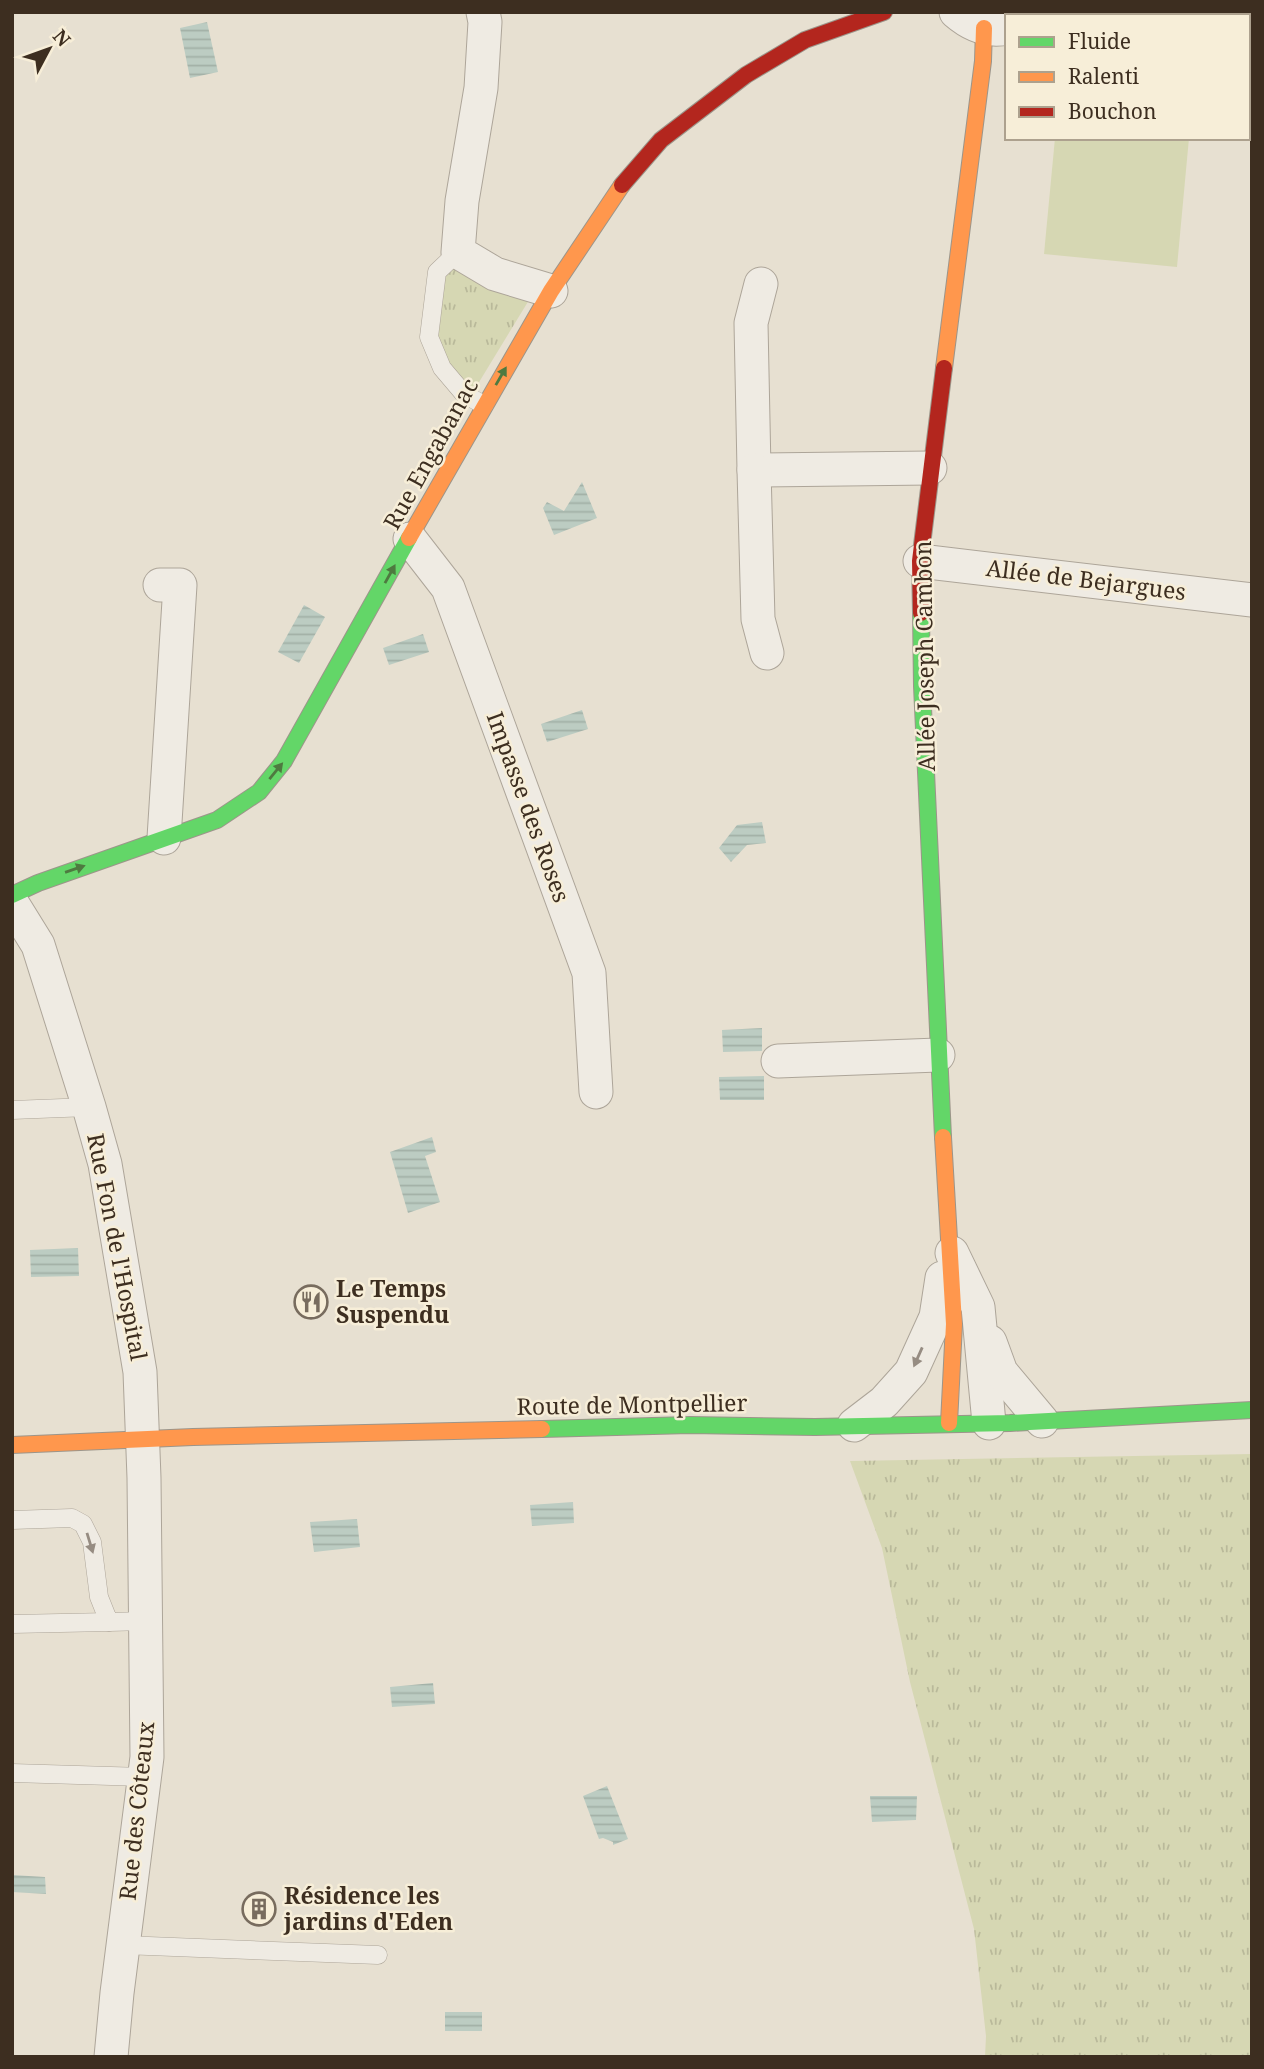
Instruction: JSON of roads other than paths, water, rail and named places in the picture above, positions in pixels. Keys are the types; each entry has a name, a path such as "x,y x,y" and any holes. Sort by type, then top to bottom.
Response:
{"street":[{"path":"483,12 485,22 481,88 462,201 458,252 495,274 551,291"},
{"name":"Rue Engabanac","path":"12,895 37,883 217,820 259,792 284,761 551,291 626,178 661,141 746,75 805,40 884,12"},
{"name":"Allée Joseph Cambon","path":"949,1423 954,1324 938,1055 922,687 920,561 983,61 982,23"},
{"path":"761,284 751,323 758,619 767,653"},
{"path":"754,470 930,468"},
{"name":"Impasse des Roses","path":"410,539 448,588 589,973 596,1092"},
{"name":"Allée de Bejargues","path":"920,561 1252,600"},
{"path":"160,585 180,584 164,838"},
{"name":"Rue Fon de l'Hospital","path":"12,903 38,945 105,1164 138,1359 143,1439"},
{"path":"778,1061 938,1055"},
{"name":"Allée Joseph Cambon","path":"948,1245 978,1307 1001,1372 1042,1421"},
{"name":"Allée Joseph Cambon","path":"854,1425 884,1402 911,1373 936,1317 948,1245"},
{"name":"Allée Joseph Cambon","path":"978,1307 989,1423"},
{"name":"Route de Montpellier","path":"12,1445 143,1439 690,1425 815,1427 989,1423 1252,1410"},
{"name":"Rue des Côteaux","path":"111,2057 147,1757 143,1439"}],"lane":[{"path":"458,252 437,272 429,337 442,368 464,394 484,405"},
{"path":"12,1110 89,1107"},
{"path":"12,1520 72,1518 83,1524 92,1542 99,1597 109,1622"},
{"path":"12,1624 145,1620"},
{"path":"12,1773 144,1777"},
{"path":"123,1945 378,1955"}],"place":[{"name":"Le Temps Suspendu","path":"311,1302"},
{"name":"Résidence les jardins d'Eden","path":"259,1909"}]}
